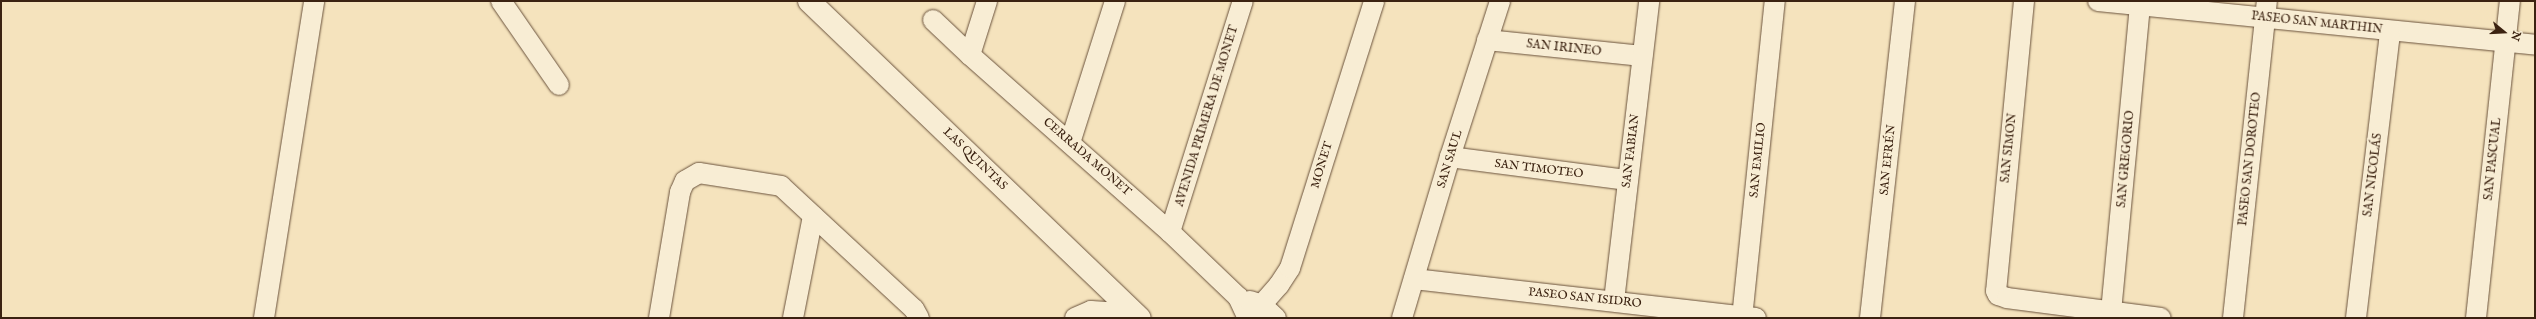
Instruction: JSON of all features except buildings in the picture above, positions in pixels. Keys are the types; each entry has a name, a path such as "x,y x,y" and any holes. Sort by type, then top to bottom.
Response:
{"street":[{"path":"264,318 314,1"},
{"path":"501,1 559,85"},
{"name":"LAS QUINTAS","path":"809,1 1138,316"},
{"path":"970,56 987,1"},
{"path":"1070,143 1115,1"},
{"name":"AVENIDA PRIMERA DE MONET","path":"1170,232 1243,1"},
{"name":"MONET","path":"1253,314 1286,277 1290,268 1374,1"},
{"name":"SAN SAUL","path":"1402,318 1450,157 1500,1"},
{"name":"SAN FABIAN","path":"1614,301 1649,1"},
{"name":"SAN EMILIO","path":"1746,318 1775,1"},
{"name":"SAN EFRÉN","path":"1870,318 1905,1"},
{"name":"SAN SIMON","path":"2024,1 1995,286 1998,295 2111,312"},
{"name":"PASEO SAN MARTHIN","path":"2098,1 2140,5 2266,9 2390,31 2535,45"},
{"name":"SAN PASCUAL","path":"2476,318 2510,1"},
{"name":"SAN GREGORIO","path":"2111,312 2140,5"},
{"name":"PASEO SAN DOROTEO","path":"2233,318 2266,9"},
{"name":"CERRADA MONET","path":"933,20 970,56 1170,232 1238,297 1253,314"},
{"name":"SAN NICOLÁS","path":"2356,318 2390,31"},
{"name":"SAN IRINEO","path":"1487,40 1642,56"},
{"name":"SAN TIMOTEO","path":"1450,157 1628,180"},
{"path":"659,318 680,192 690,177 700,173 776,184 784,189 914,309 919,318"},
{"path":"793,318 813,216"},
{"name":"PASEO SAN ISIDRO","path":"1414,279 1614,301 1746,318"},
{"path":"1075,318 1091,311 1138,316"},
{"path":"2111,312 2161,318"},
{"path":"1253,314 1276,318"}]}
